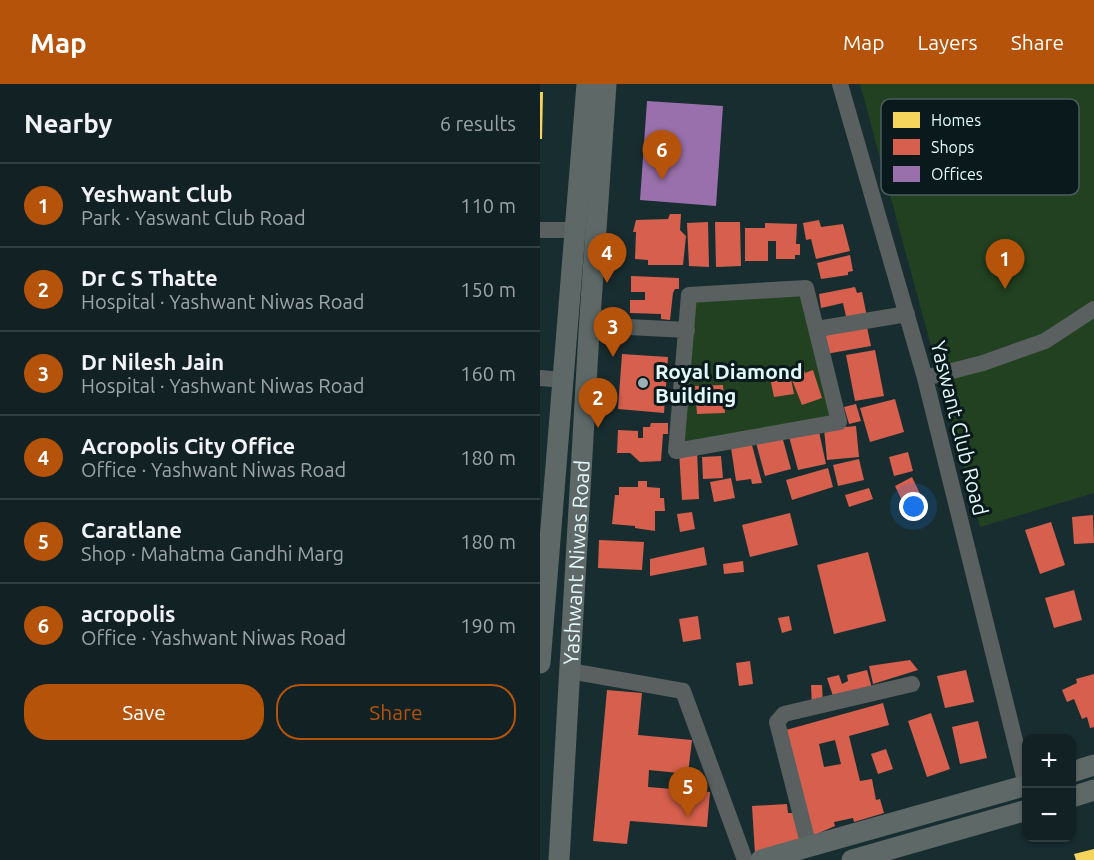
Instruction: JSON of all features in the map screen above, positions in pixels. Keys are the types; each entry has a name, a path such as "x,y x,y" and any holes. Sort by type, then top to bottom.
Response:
{"main road":[{"name":"Yashwant Niwas Road","path":"540,663 541,619 564,380 587,84"},
{"name":"Yashwant Niwas Road","path":"560,860 606,84"},
{"path":"1076,770 1094,765"},
{"path":"761,860 1022,786"},
{"path":"1076,795 1094,790"},
{"path":"852,860 1022,811"}],"street":[{"name":"Yaswant Club Road","path":"840,84 925,378 1022,769"},
{"path":"540,230 576,230"},
{"path":"806,288 817,329 838,422 676,451 690,295 806,288"},
{"path":"925,378 983,363 1045,341 1094,309"},
{"path":"817,329 907,315"},
{"path":"590,325 687,330"},
{"path":"540,378 564,380"},
{"path":"570,671 684,690 745,860"},
{"path":"809,847 777,722 784,714 912,684"}],"green space":[{"path":"860,84 1094,84 1094,493 980,527 890,195 1079,195 1079,99 881,99 881,162"},
{"path":"806,288 839,422 676,451 689,295"}],"building: Homes":[{"path":"540,92 543,92 542,139 540,139"},
{"path":"1094,849 1094,860 1076,860 1074,854"}],"building: Shops":[{"path":"670,214 681,214 680,230 686,236 683,265 648,265 648,260 635,259 636,232 633,232 636,220 668,219"},
{"path":"819,220 821,227 843,224 850,251 816,259 811,239 806,240 803,223"},
{"path":"708,222 709,267 689,266 687,223"},
{"path":"715,222 740,222 741,266 716,267"},
{"path":"765,223 797,224 796,244 800,244 800,255 795,255 795,259 776,259 776,241 768,241 768,261 745,261 745,228 765,228"},
{"path":"850,255 853,271 848,272 848,275 821,279 817,263"},
{"path":"631,276 679,278 679,289 675,289 673,293 670,320 661,319 661,314 630,313 630,300 645,300 645,292 631,292"},
{"path":"855,287 857,293 862,292 867,317 847,321 843,303 821,308 819,294"},
{"path":"867,327 871,346 826,354 823,336"},
{"path":"875,350 884,396 855,401 846,355"},
{"name":"Royal Diamond Building","path":"622,354 668,357 664,413 618,409"},
{"path":"794,367 803,367 805,373 813,370 822,398 802,405 792,380"},
{"path":"789,369 794,394 774,397 769,373"},
{"path":"723,385 725,413 697,414 695,386"},
{"path":"895,399 904,432 870,442 860,408"},
{"path":"856,404 861,421 849,424 844,407"},
{"path":"651,423 668,423 668,434 663,434 661,461 640,462 630,453 617,453 618,430 638,431 638,438 643,438 643,427 650,427"},
{"path":"856,426 859,457 827,460 824,429"},
{"path":"818,427 826,464 798,470 788,433"},
{"path":"782,436 791,469 765,476 756,443"},
{"path":"752,445 762,483 752,484 751,479 736,481 731,448"},
{"path":"697,450 699,499 682,500 679,451"},
{"path":"908,452 913,471 894,476 889,457"},
{"path":"721,456 723,478 703,479 702,457"},
{"path":"859,459 864,480 838,486 833,465"},
{"path":"828,468 833,487 792,500 786,480"},
{"path":"912,477 922,498 905,507 895,486"},
{"path":"731,478 735,498 714,502 710,482"},
{"path":"638,481 647,481 647,487 660,488 660,498 664,498 665,511 655,511 655,531 612,524 615,495 619,495 619,487 638,487"},
{"path":"869,488 873,499 849,507 845,495"},
{"path":"692,512 695,529 680,532 677,514"},
{"path":"790,513 798,545 750,557 742,525"},
{"path":"1093,515 1094,543 1074,544 1072,517"},
{"path":"1051,522 1065,565 1040,574 1025,530"},
{"path":"599,540 644,542 642,570 598,568"},
{"path":"704,547 707,565 650,576 650,559"},
{"path":"868,552 886,621 834,634 817,565"},
{"path":"743,561 744,572 724,574 723,564"},
{"path":"1074,590 1082,620 1054,628 1045,598"},
{"path":"698,616 701,639 683,642 679,619"},
{"path":"789,616 792,630 782,633 778,618"},
{"path":"910,660 918,670 873,684 869,666"},
{"path":"750,661 753,684 739,686 736,663"},
{"path":"867,670 873,692 835,702 827,678 839,675 842,684 848,681 847,675"},
{"path":"966,670 974,702 945,708 937,676"},
{"path":"1094,674 1094,727 1090,728 1087,717 1082,719 1074,699 1067,702 1062,690 1077,683 1076,679"},
{"path":"811,685 822,685 823,704 812,707"},
{"path":"607,690 642,693 638,735 692,740 688,774 649,770 648,787 710,792 707,827 630,821 627,844 593,841"},
{"path":"883,703 889,725 849,736 860,781 872,779 876,800 880,799 884,813 854,822 853,818 834,822 835,826 805,839 775,733","holes":["835,740 841,764 824,767 819,744"]},
{"path":"931,713 950,769 927,777 908,721"},
{"path":"978,721 987,758 960,764 952,727"},
{"path":"886,749 893,769 878,774 871,754"},
{"path":"787,804 788,813 797,813 803,848 755,854 752,806"}],"building: Offices":[{"path":"647,101 723,106 716,206 640,200"}],"place":[{"name":"acropolis","path":"662,180"},
{"name":"Acropolis City Office","path":"607,283"},
{"name":"Yeshwant Club","path":"1005,289"},
{"name":"Dr Nilesh Jain","path":"613,357"},
{"name":"Royal Diamond Building","path":"643,383"},
{"name":"Dr C S Thatte","path":"598,428"},
{"name":"Caratlane","path":"688,817"}]}
